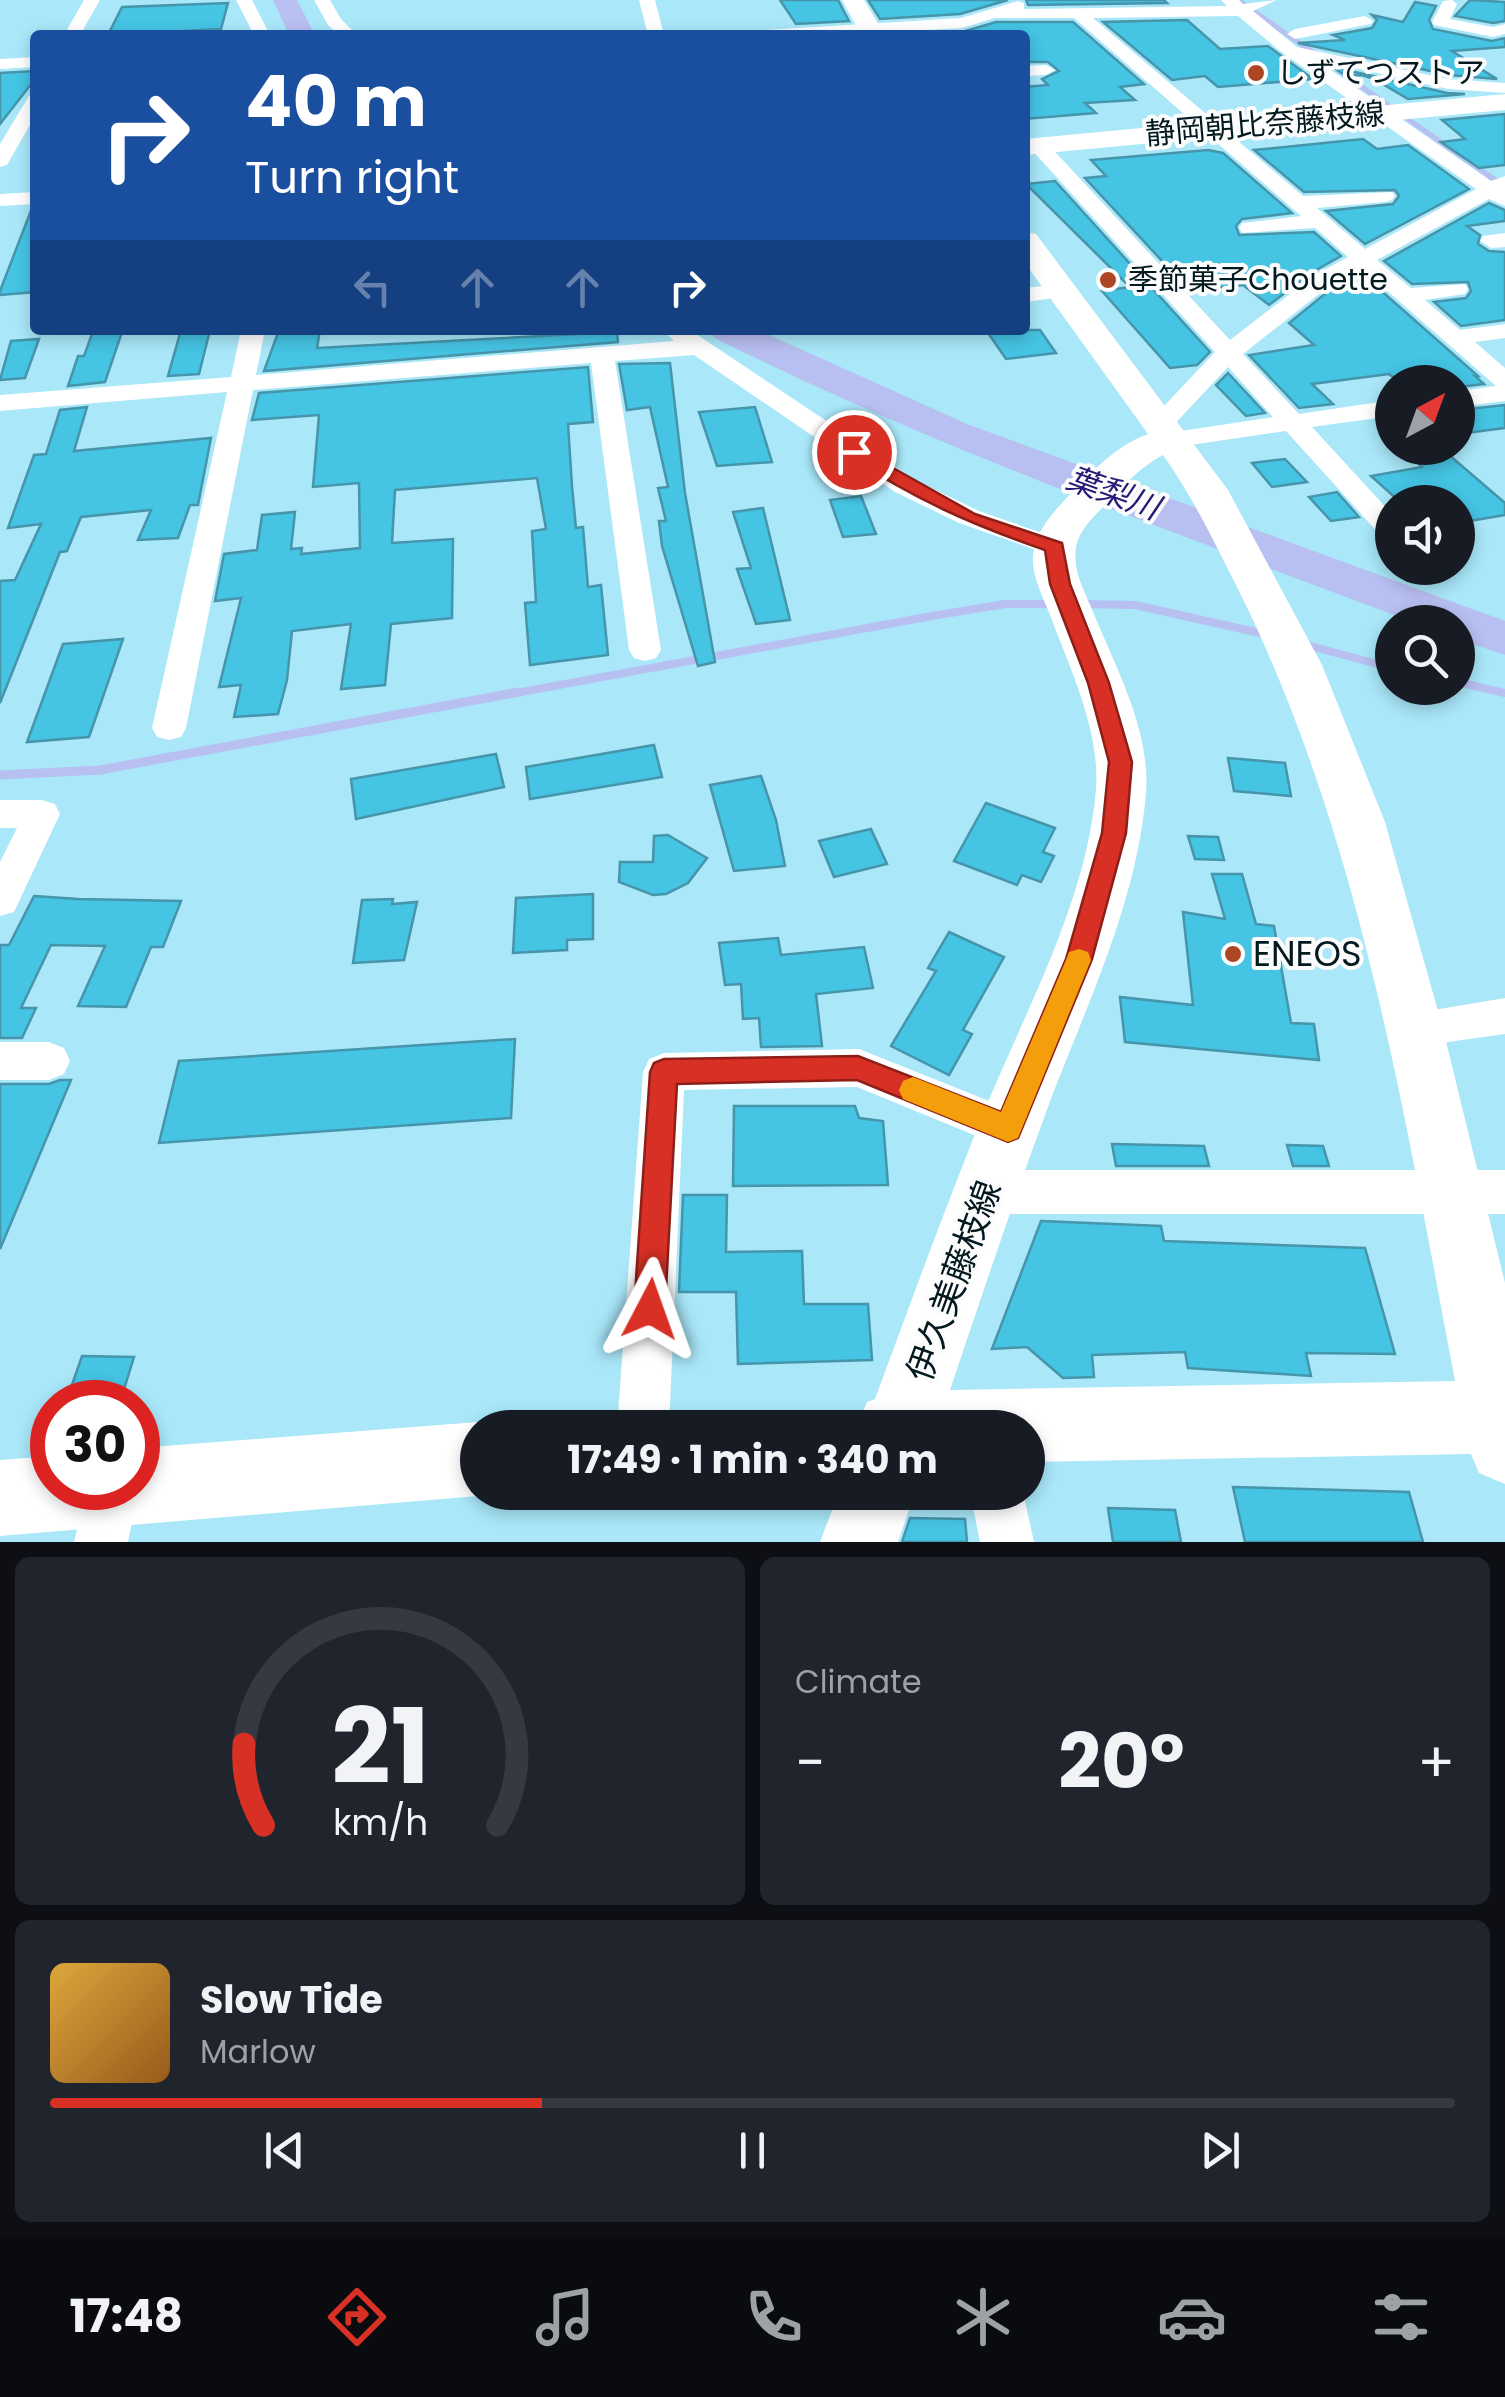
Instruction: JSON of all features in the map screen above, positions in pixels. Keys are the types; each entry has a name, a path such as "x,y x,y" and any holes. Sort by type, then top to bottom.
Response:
{"main road":[{"path":"853,0 870,30"},
{"name":"静岡朝比奈藤枝線","path":"1030,141 1497,98"},
{"path":"1030,248 1208,490 1299,665 1358,822 1413,1029 1479,1192 1503,1427 1045,1446"},
{"path":"1063,567 1130,456 1165,432"},
{"name":"伊久美藤枝線","path":"908,1410 1008,1129 1079,959 1114,833 1121,788 1120,762 1063,567"},
{"path":"160,1484 460,1460"},
{"path":"0,1498 30,1495"},
{"path":"859,1542 871,1510"}],"street":[{"path":"75,30 92,0"},
{"path":"244,0 259,30"},
{"path":"322,0 343,30"},
{"path":"647,0 655,30"},
{"path":"929,30 978,20 1037,0"},
{"path":"1048,0 1210,127 1505,381"},
{"path":"1468,7 1442,3 1440,22 1494,32 1505,29"},
{"path":"997,14 1248,4 1290,40 1499,182 1322,282 1227,354 1165,432"},
{"path":"1290,40 1365,21"},
{"path":"1290,40 1330,57 1497,98"},
{"path":"1330,57 1394,110 1444,132"},
{"path":"0,64 30,62"},
{"path":"1030,71 1046,70"},
{"path":"0,161 30,109"},
{"path":"1030,142 1375,513"},
{"path":"1299,203 1385,196"},
{"path":"0,200 30,198"},
{"path":"1250,228 1320,221"},
{"path":"1407,296 1457,290"},
{"path":"1030,294 1062,291"},
{"path":"1455,338 1505,331"},
{"path":"169,728 251,335"},
{"path":"680,335 906,486 1063,567"},
{"path":"0,403 697,346"},
{"path":"602,355 645,650"},
{"path":"1475,396 1505,392"},
{"path":"1165,432 1375,410"},
{"path":"0,814 42,814 0,901"},
{"path":"1413,1029 1505,1016"},
{"path":"0,1061 49,1062"},
{"path":"643,1410 664,1072 858,1068 1008,1129"},
{"path":"986,1192 1479,1192"},
{"path":"101,1542 108,1510"},
{"path":"1000,1510 1007,1542"}],"building":[{"path":"780,0 838,0 849,21 796,24"},
{"path":"868,0 1008,0 960,14 880,19"},
{"path":"1026,0 1164,0 1167,3 1028,5"},
{"path":"1470,0 1505,2 1505,21 1493,23 1455,16"},
{"path":"1415,2 1436,6 1429,20 1433,29 1492,41 1505,38 1505,47 1452,51 1497,79 1449,75 1298,43 1345,40 1333,35 1372,28 1377,20 1372,15 1403,22"},
{"path":"228,3 221,29 202,30 110,30 122,7"},
{"path":"1187,20 1220,49 1268,46 1313,79 1218,87 1205,76 1172,80 1103,22"},
{"path":"996,22 1073,22 1144,84 1120,87 1135,100 1085,103 1096,113 1030,119 1030,87 1048,85 1042,79 1059,71 1048,62 1030,62 1030,30 969,30"},
{"path":"1333,67 1465,94 1408,99 1374,79 1346,76"},
{"path":"30,71 30,85 0,124 0,73"},
{"path":"1505,114 1505,165 1479,168 1441,142 1465,139 1442,120"},
{"path":"1363,139 1377,149 1408,145 1469,189 1365,244 1326,211 1393,204 1399,196 1395,190 1304,192 1254,150"},
{"path":"1208,150 1223,153 1292,213 1242,219 1236,226 1239,235 1314,232 1341,256 1269,305 1243,285 1190,291 1085,178 1106,176 1091,160"},
{"path":"1055,181 1210,352 1197,365 1170,368 1102,291 1130,287 1030,188 1030,184"},
{"path":"1489,203 1505,210 1505,221 1467,226 1480,235 1478,244 1489,251 1505,252 1505,320 1461,326 1434,302 1466,298 1471,291 1468,282 1412,284 1384,261"},
{"path":"30,213 30,292 0,295"},
{"path":"1361,273 1466,365 1375,365 1375,376 1312,384 1333,404 1299,408 1249,355 1314,345 1289,323 1331,289"},
{"path":"1030,330 1040,330 1056,353 1006,359 989,335 1030,335"},
{"path":"92,335 121,335 105,382 68,386 78,356 84,356"},
{"path":"180,335 209,335 199,374 168,376"},
{"path":"277,335 319,335 317,348 561,335 617,335 618,342 264,371"},
{"path":"39,339 25,378 0,380 11,341"},
{"path":"670,363 685,493 715,662 698,666 662,546 659,521 666,521 658,488 668,487 650,407 627,410 619,364"},
{"path":"588,367 593,422 568,424 572,486 576,528 583,527 588,587 601,585 608,655 530,665 525,603 536,602 532,531 546,529 537,478 395,490 392,543 453,539 452,618 391,624 385,685 341,689 351,624 292,631 287,680 278,714 234,717 241,685 219,687 241,598 215,601 224,554 257,550 262,515 295,512 291,549 302,548 301,554 360,548 359,483 313,487 319,415 252,420 259,393"},
{"path":"1228,373 1265,413 1246,416 1216,385"},
{"path":"1505,405 1505,428 1475,432 1475,408"},
{"path":"87,407 74,451 211,438 198,505 190,505 178,538 138,540 151,510 81,517 67,551 60,552 0,703 0,581 15,580 41,524 8,528 34,455 46,454 60,410"},
{"path":"755,407 772,462 717,466 699,412"},
{"path":"1285,459 1307,482 1272,487 1252,463"},
{"path":"1461,465 1505,503 1505,515 1475,520 1475,485 1381,485 1371,476"},
{"path":"1337,492 1359,517 1331,521 1309,497"},
{"path":"861,496 876,534 843,537 830,500"},
{"path":"763,508 790,620 756,624 737,569 751,568 733,512"},
{"path":"123,639 89,737 27,742 63,644"},
{"path":"654,745 662,777 530,799 526,767"},
{"path":"496,754 504,787 356,819 351,779"},
{"path":"1228,758 1285,763 1291,796 1234,791"},
{"path":"761,776 776,820 785,866 734,871 710,785"},
{"path":"986,803 1055,828 1043,852 1054,856 1041,882 1022,875 1017,885 954,861"},
{"path":"871,829 887,864 834,877 819,841"},
{"path":"668,835 707,858 688,883 666,894 653,895 619,882 620,862 653,862 654,836"},
{"path":"1188,836 1218,837 1224,860 1195,859"},
{"path":"1212,874 1242,874 1256,924 1274,926 1291,1023 1314,1024 1319,1060 1125,1042 1120,997 1193,1005 1183,912 1225,919"},
{"path":"593,894 593,939 567,940 567,950 513,953 516,898"},
{"path":"34,896 181,901 163,947 151,947 126,1007 78,1006 105,946 51,945 21,1008 36,1008 22,1038 0,1038 0,945 9,945"},
{"path":"393,899 392,904 417,902 404,960 353,963 362,900"},
{"path":"949,932 1004,957 963,1030 972,1034 949,1075 891,1046 936,971 928,968"},
{"path":"778,938 781,955 864,947 873,988 816,994 822,1046 761,1047 759,1018 743,1019 741,984 725,985 719,943"},
{"path":"515,1039 511,1118 159,1143 179,1061"},
{"path":"71,1080 0,1249 0,1084 49,1084"},
{"path":"734,1106 855,1106 859,1118 883,1121 888,1185 733,1186"},
{"path":"1112,1144 1204,1146 1209,1166 1116,1166"},
{"path":"1287,1145 1323,1146 1329,1166 1293,1166"},
{"path":"683,1195 727,1195 726,1252 802,1251 804,1304 868,1304 872,1360 738,1364 736,1292 679,1292"},
{"path":"1041,1221 1161,1226 1164,1241 1365,1248 1395,1354 1306,1353 1311,1376 1188,1368 1185,1352 1092,1355 1094,1377 1063,1378 1027,1347 992,1349"},
{"path":"82,1356 134,1357 127,1380 74,1380"},
{"path":"1233,1487 1409,1492 1423,1542 1245,1542"},
{"path":"1108,1508 1175,1510 1181,1542 1113,1542"},
{"path":"910,1518 965,1519 967,1542 902,1542"}],"waterway":[{"name":"葉梨川","path":"285,0 300,30"},
{"path":"1238,0 1492,178"},
{"path":"1489,176 1505,187"},
{"name":"葉梨川","path":"738,335 831,381 952,433 1505,639"},
{"path":"505,695 932,616 1005,604 1057,604"},
{"path":"1082,604 1135,605 1269,635"},
{"path":"1303,644 1375,663"},
{"path":"1475,686 1505,693"},
{"path":"0,775 100,770 519,692"}],"slow traffic":[{"path":"913,1090 1008,1129 1079,960"}],"place":[{"name":"しずてつストア","path":"1256,73"},
{"name":"季節菓子Chouette","path":"1108,280"},
{"name":"ENEOS","path":"1233,954"}],"route":[{"path":"650,1309 664,1072 858,1068 1008,1129 1079,959 1114,833 1121,788 1120,762 1098,683 1060,584 1054,560 1056,548 969,518 906,486 854,452"}]}
